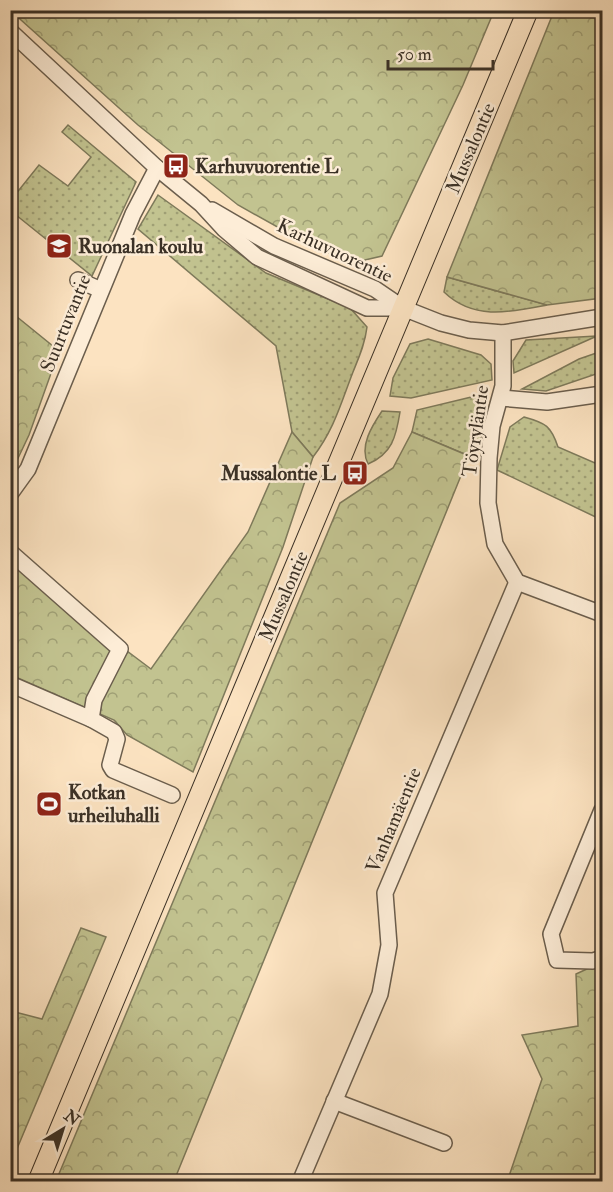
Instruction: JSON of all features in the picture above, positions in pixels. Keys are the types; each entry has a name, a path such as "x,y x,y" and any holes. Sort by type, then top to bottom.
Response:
{"main road":[{"name":"Mussalontie","path":"38,1182 528,10"}],"street":[{"name":"Karhuvuorentie","path":"10,31 157,168 201,204 274,246 375,289 403,308 441,323 469,330 503,333 603,317"},
{"name":"Suurtuvantie","path":"10,494 28,470 133,214 157,168"},
{"path":"78,280 101,290"},
{"name":"Töyryläntie","path":"503,333 501,398 492,426 488,503 495,544 517,582"},
{"path":"501,398 547,402 603,394"},
{"path":"10,552 120,649 94,700 91,719"},
{"path":"517,582 603,614"},
{"name":"Vanhamäentie","path":"300,1182 380,994 389,945 385,893 517,582"},
{"path":"10,684 91,719 114,732 117,739 110,765 113,770 172,795"},
{"path":"603,810 551,934 557,960 593,961 603,958"},
{"path":"334,1101 444,1143"}],"green space":[{"path":"11,11 494,11 463,85 382,256 352,263 308,244 238,205 138,125"},
{"path":"554,11 602,11 602,298 547,305 447,277"},
{"path":"68,125 136,182 92,276 11,211 11,200 39,165 68,186 91,157 62,132"},
{"path":"158,195 266,273 350,308 367,327 365,339 336,416 313,457 292,432 276,346 138,229"},
{"path":"447,277 547,305 506,312 480,311 456,301 444,292"},
{"path":"11,312 59,351 29,435 11,473"},
{"path":"597,336 514,373 513,361 526,340"},
{"path":"428,339 481,355 491,364 492,380 411,398 390,396 393,378 410,344"},
{"path":"602,351 602,372 546,391 522,389 579,359"},
{"path":"484,394 488,416 474,458 412,432 417,410"},
{"path":"382,411 400,412 397,429 388,450 368,464 366,443"},
{"path":"524,417 547,426 558,447 602,466 602,520 497,470 510,427"},
{"path":"292,432 313,457 283,547 193,772 127,735 114,720 11,675 10,563 151,669 248,532"},
{"path":"412,432 469,456 174,1181 56,1181 340,503 393,468"},
{"path":"81,928 106,937 11,1163 11,1011 42,1019"},
{"path":"602,962 602,1181 507,1182 542,1079 522,1035 578,1026 576,974"}],"waterway":[{"path":"10,1110 17,1125 10,1142"}],"place":[{"name":"Karhuvuorentie L","path":"176,166"},
{"name":"Ruonalan koulu","path":"59,246"},
{"name":"Mussalontie L","path":"355,473"},
{"name":"Kotkan urheiluhalli","path":"49,804"}]}
